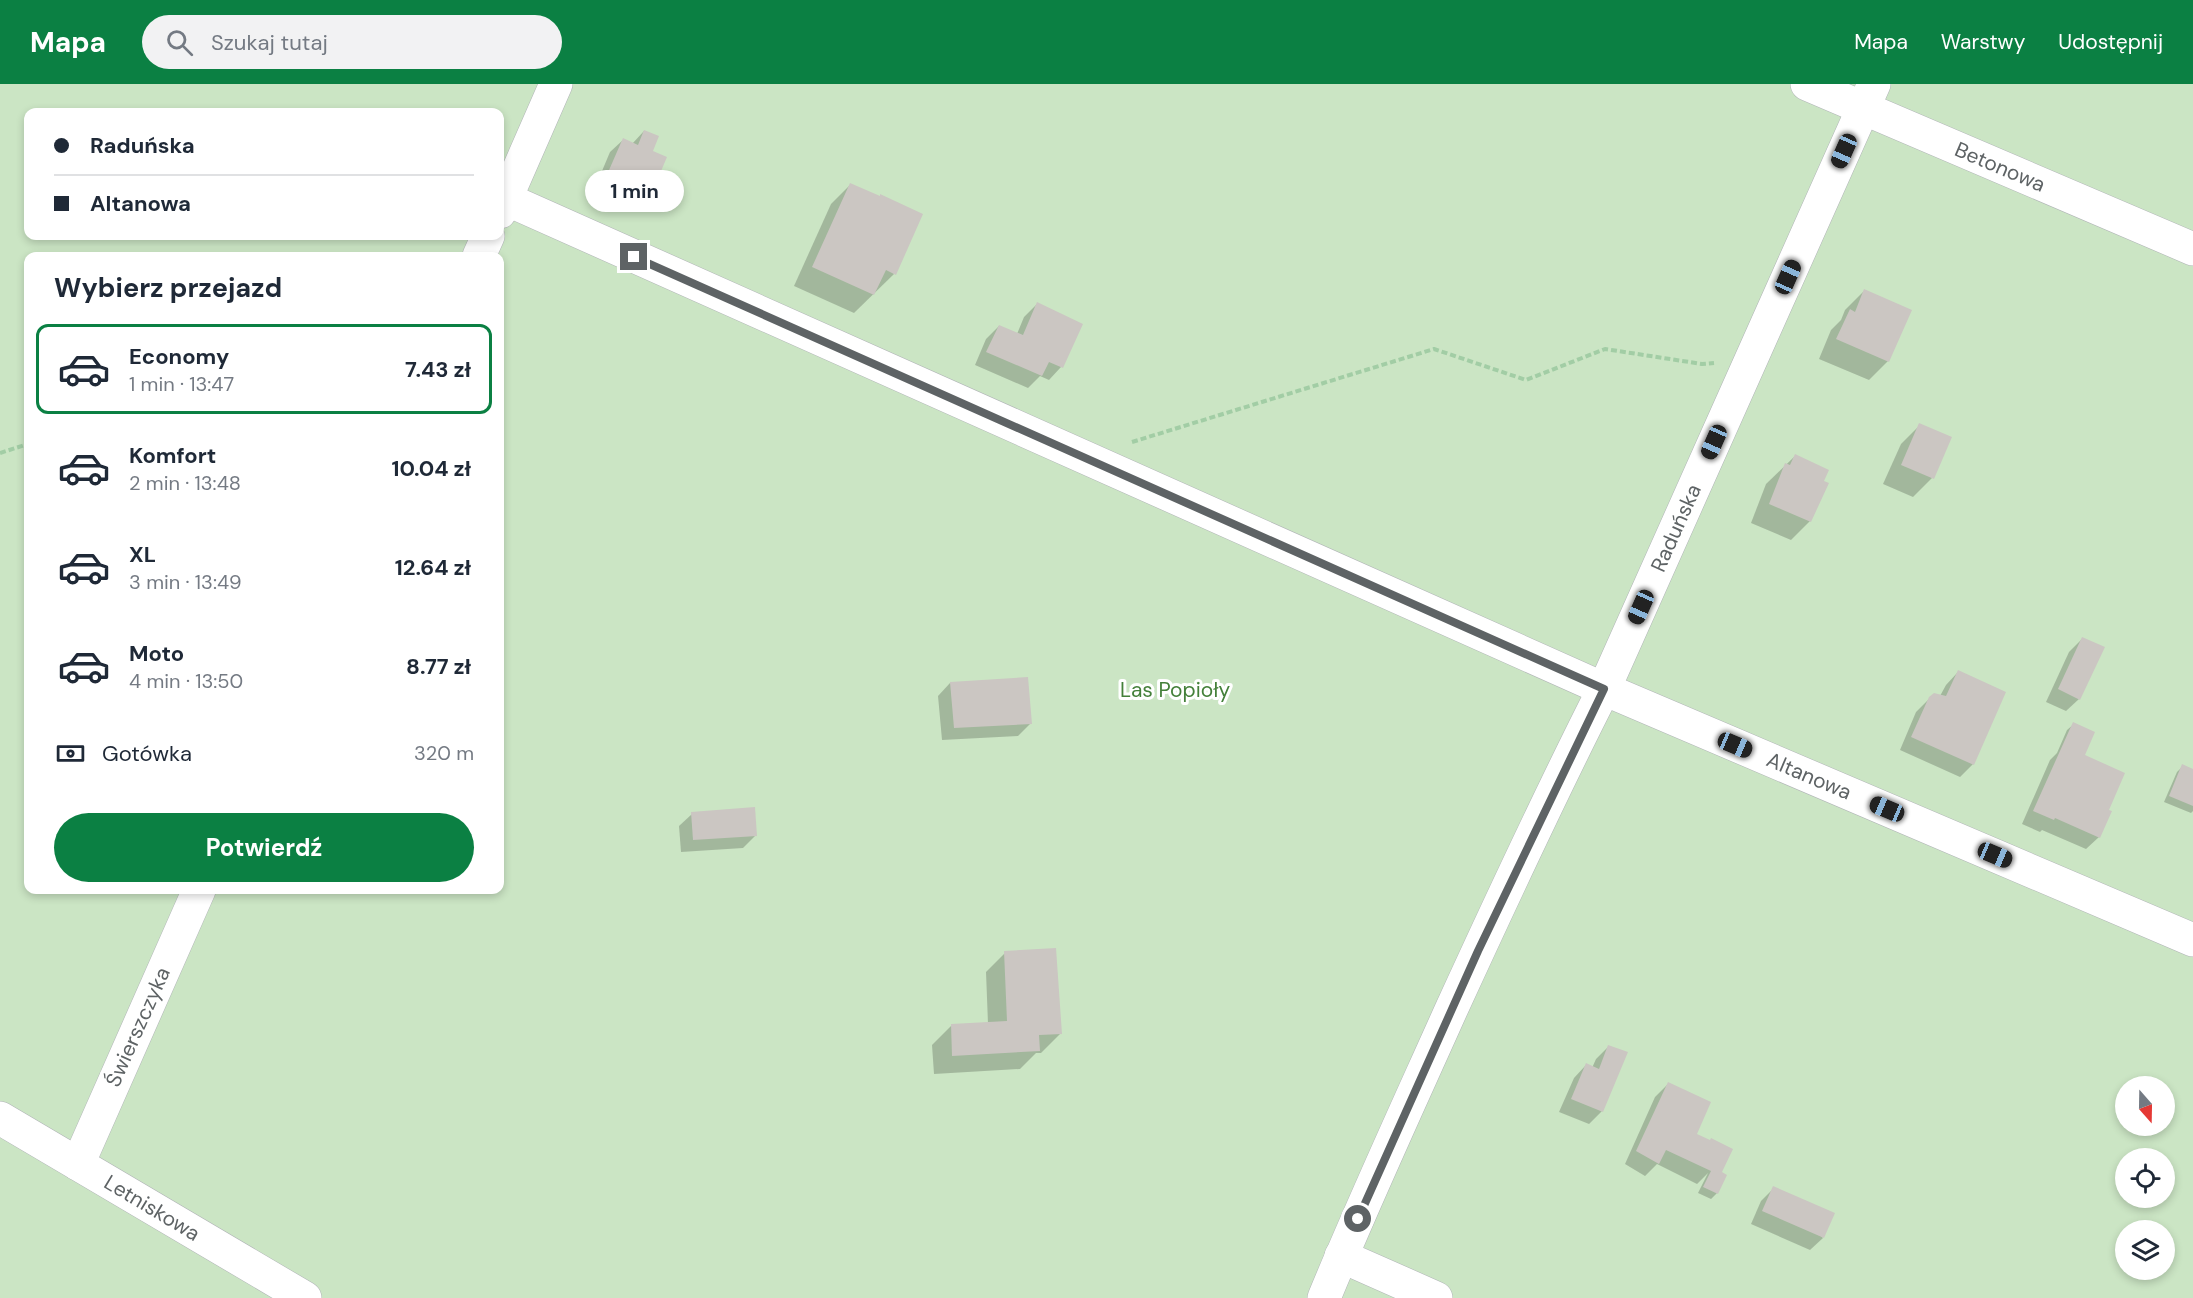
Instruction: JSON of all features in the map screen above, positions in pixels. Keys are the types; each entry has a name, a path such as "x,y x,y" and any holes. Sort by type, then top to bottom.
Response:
{"street":[{"path":"504,201 556,84"},
{"name":"Betonowa","path":"1807,84 1868,97 2193,249"},
{"name":"Raduńska","path":"1324,1298 1478,951 1604,689 1868,97"},
{"name":"Altanowa","path":"504,207 1083,457 1604,689 2193,940"},
{"name":"Świerszczyka","path":"78,1164 197,894"},
{"name":"Letniskowa","path":"0,1118 305,1298"},
{"path":"1341,1256 1436,1298"}],"path":[{"path":"1083,457 1434,349 1526,380 1605,349 1702,364 1751,360"},
{"path":"0,453 24,445"}],"green space":[{"name":"Las Popioły","path":"0,84 2193,84 2193,1298 0,1298"}],"building":[{"path":"644,130 659,136 653,151 667,157 650,197 606,177 623,138 638,145"},
{"path":"850,183 923,214 896,275 886,270 874,295 812,267"},
{"path":"1864,289 1912,310 1889,362 1836,339 1850,309 1855,312"},
{"path":"1037,302 1083,324 1063,368 1049,362 1042,376 986,352 999,325 1023,335"},
{"path":"1919,423 1952,437 1934,479 1901,465"},
{"path":"1795,454 1829,470 1824,481 1829,483 1811,522 1769,504 1785,463 1790,465"},
{"path":"2082,637 2105,647 2080,700 2058,689"},
{"path":"1958,670 2006,692 1974,765 1911,737 1929,697 1934,693 1946,696"},
{"path":"1028,677 1032,724 954,728 950,682"},
{"path":"2073,722 2095,732 2085,755 2125,773 2100,838 2033,811"},
{"path":"2182,764 2193,769 2193,806 2169,796"},
{"path":"755,807 757,836 693,840 691,812"},
{"path":"1056,948 1062,1034 1039,1035 1040,1051 952,1056 951,1024 1007,1021 1004,951"},
{"path":"1608,1045 1628,1052 1603,1112 1571,1099 1586,1063 1599,1069"},
{"path":"1668,1082 1711,1102 1697,1134 1733,1149 1722,1172 1727,1175 1718,1194 1703,1187 1711,1171 1666,1150 1659,1164 1636,1151"},
{"path":"1773,1186 1835,1213 1824,1238 1762,1211"}],"route":[{"path":"634,257 1604,689 1478,951 1358,1219"}]}
